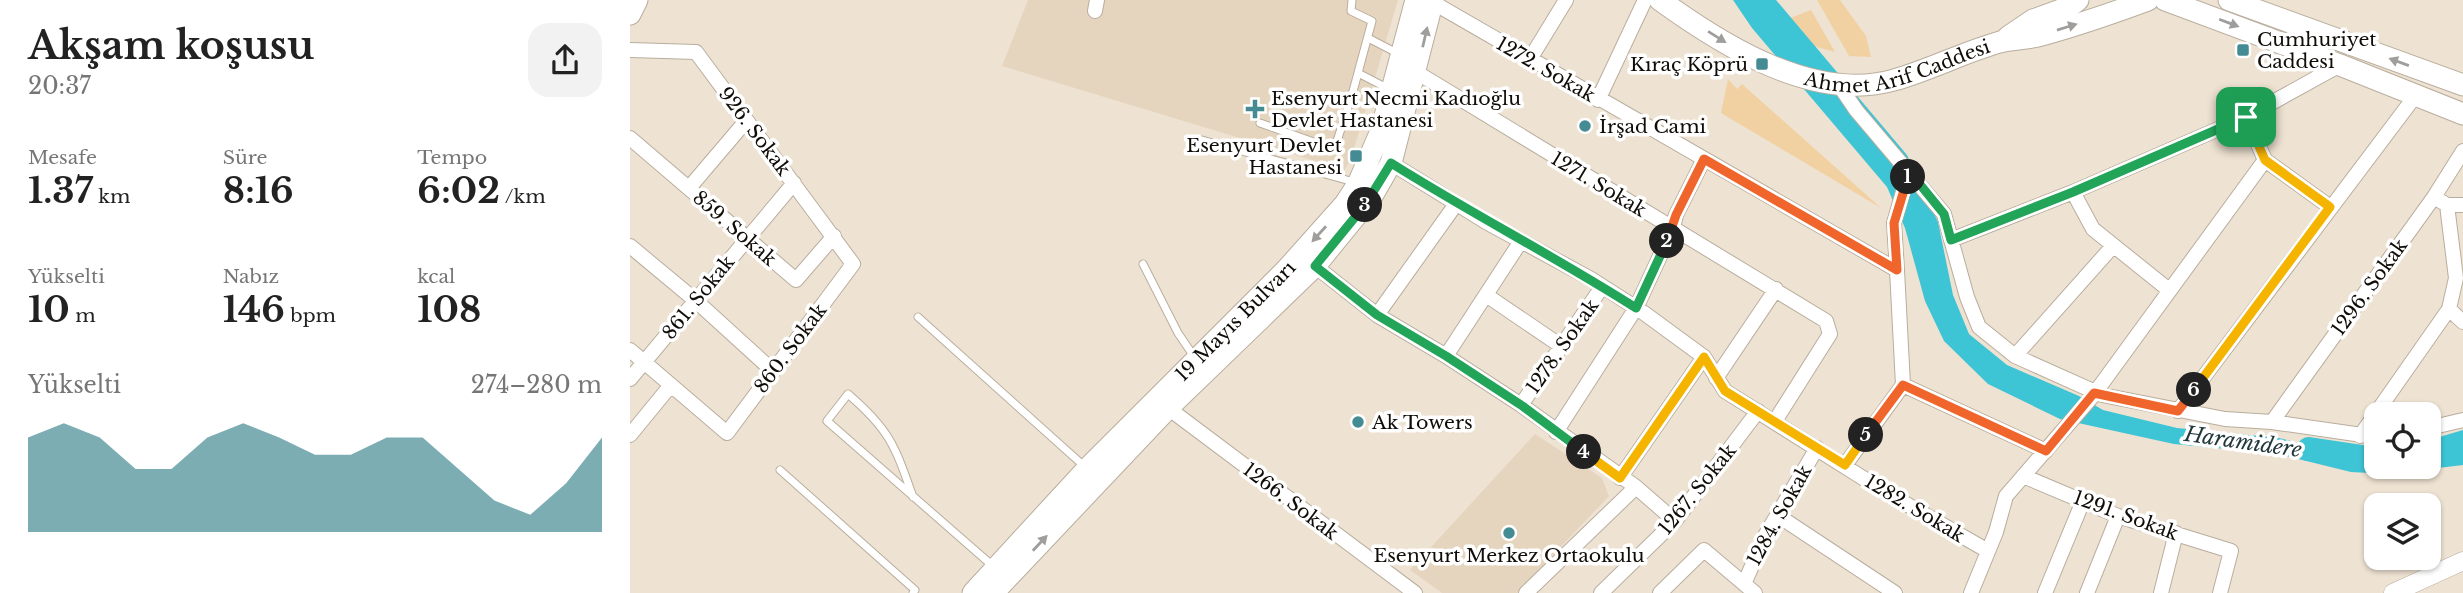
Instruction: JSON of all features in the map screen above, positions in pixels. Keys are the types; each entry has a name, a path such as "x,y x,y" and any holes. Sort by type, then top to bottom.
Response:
{"main road":[{"path":"630,14 637,0"},
{"name":"Ahmet Arif Caddesi","path":"1660,0 1749,58 1839,85 1867,85 1893,80 2000,42 2039,36 2148,0"},
{"path":"2000,42 2034,20 2069,7 2078,0"},
{"path":"2165,0 2463,114"},
{"path":"2228,0 2258,7 2463,85"},
{"name":"19 Mayıs Bulvarı","path":"972,593 1087,469 1287,269 1345,204 1359,184 1378,140 1402,55 1427,1"},
{"name":"19 Mayıs Bulvarı","path":"993,593 1168,408 1315,266 1373,196 1391,163 1416,72 1427,1"}],"street":[{"path":"1531,59 1566,0"},
{"path":"1598,100 1645,0"},
{"name":"1272. Sokak","path":"1427,1 1897,270"},
{"name":"926. Sokak","path":"630,50 696,52 853,264"},
{"path":"1951,240 2073,192 2246,117 2340,65"},
{"name":"1271. Sokak","path":"1416,72 1826,321 1830,334 1775,421"},
{"path":"1839,85 1856,110 1944,214 1967,297 1979,327 2015,356 2093,395 2225,419 2272,422 2364,436"},
{"path":"2178,411 2416,95"},
{"path":"2246,117 2265,160 2330,207"},
{"path":"689,188 746,121"},
{"name":"859. Sokak","path":"630,138 796,280 834,236"},
{"name":"1296. Sokak","path":"2272,422 2434,197 2463,150"},
{"path":"1556,432 1636,308 1673,228 1676,215 1704,159"},
{"path":"1971,593 1989,551 2006,496 2093,395 2265,160"},
{"name":"1282. Sokak","path":"1391,163 1456,204 1636,308 1704,357 1725,391 1882,490 1989,551"},
{"path":"1845,465 1903,385 1894,223 1909,171"},
{"name":"861. Sokak","path":"630,379 746,237 794,183"},
{"path":"2073,192 2093,229 2169,290"},
{"path":"2434,197 2447,205 2463,205"},
{"path":"1377,315 1456,204"},
{"path":"2361,436 2449,309 2460,277 2447,205"},
{"path":"1446,356 1521,241"},
{"path":"630,246 695,300 773,371"},
{"path":"2015,356 2113,246"},
{"name":"860. Sokak","path":"671,385 727,433 853,264"},
{"path":"1315,266 1377,315 1521,405 1636,487 1675,522"},
{"name":"1278. Sokak","path":"1521,405 1602,287"},
{"path":"1716,378 1776,289"},
{"path":"1486,296 1561,346"},
{"path":"2449,309 2463,322"},
{"path":"630,351 671,385 630,435"},
{"path":"1620,478 1704,357"},
{"path":"1903,385 2046,451"},
{"name":"1266. Sokak","path":"1168,408 1415,593"},
{"name":"1267. Sokak","path":"1601,593 1675,522 1758,411"},
{"path":"2441,425 2463,420"},
{"name":"1284. Sokak","path":"1751,590 1746,575 1777,515 1817,448"},
{"name":"1291. Sokak","path":"2023,476 2118,516 2231,551 2220,593"},
{"path":"1526,593 1636,487"},
{"path":"2045,593 2083,501"},
{"path":"1777,515 1895,593"},
{"path":"2087,593 2118,516"},
{"path":"2161,593 2176,533"},
{"path":"1660,593 1704,550 1751,590"},
{"path":"2393,593 2422,588 2463,561"}],"lane":[{"path":"1260,123 1322,145 1331,146 1337,141 1372,21 1351,10 1352,0"},
{"path":"1368,38 1402,55"},
{"path":"1358,73 1393,91"},
{"path":"1202,140 1359,184"},
{"path":"1143,264 1178,333 1196,359"},
{"path":"918,317 1087,469"},
{"path":"912,497 895,446 884,428 848,394 827,421 912,497 994,568"},
{"path":"780,470 915,590 913,593"}],"shaded area":[{"name":"Esenyurt Necmi Kadıoğlu Devlet Hastanesi","path":"1028,0 1398,0 1353,152 1345,170 1002,66"},
{"path":"1817,0 1840,0 1866,36 1871,57 1849,56"},
{"path":"1811,10 1835,52 1758,31"},
{"path":"1728,79 1737,89 1742,84 1881,208 1721,113"},
{"name":"Esenyurt Merkez Ortaokulu","path":"1535,434 1602,478 1609,496 1517,593 1442,593 1410,570"}],"water":[{"path":"1733,0 1776,0 1907,155 1938,222 1953,295 1969,334 2007,365 2079,396 2103,410 2177,428 2279,438 2364,458 2364,473 2278,454 2174,444 2060,419 1988,384 1944,341 1925,301 1905,228 1887,187 1752,28"},
{"path":"2463,430 2463,465 2441,468 2441,436"}],"waterway":[{"name":"Haramidere","path":"2309,449 2364,457"}],"place":[{"name":"Cumhuriyet Caddesi","path":"2243,50"},
{"name":"Kıraç Köprü","path":"1762,64"},
{"name":"Esenyurt Necmi Kadıoğlu Devlet Hastanesi","path":"1255,109"},
{"name":"İrşad Cami","path":"1585,126"},
{"name":"Esenyurt Devlet Hastanesi","path":"1356,156"},
{"name":"Ak Towers","path":"1358,422"},
{"name":"Esenyurt Merkez Ortaokulu","path":"1509,533"}],"route":[{"path":"2246,117 2265,160 2330,207 2178,411 2094,393 2046,451 1903,385 1845,465 1725,391 1704,357 1620,478 1521,405 1377,315 1315,266 1373,196 1391,163 1486,222 1591,279 1636,308 1673,228 1676,215 1704,159 1897,270 1894,223 1909,171 1944,214 1951,240 2073,192 2246,117"}]}
